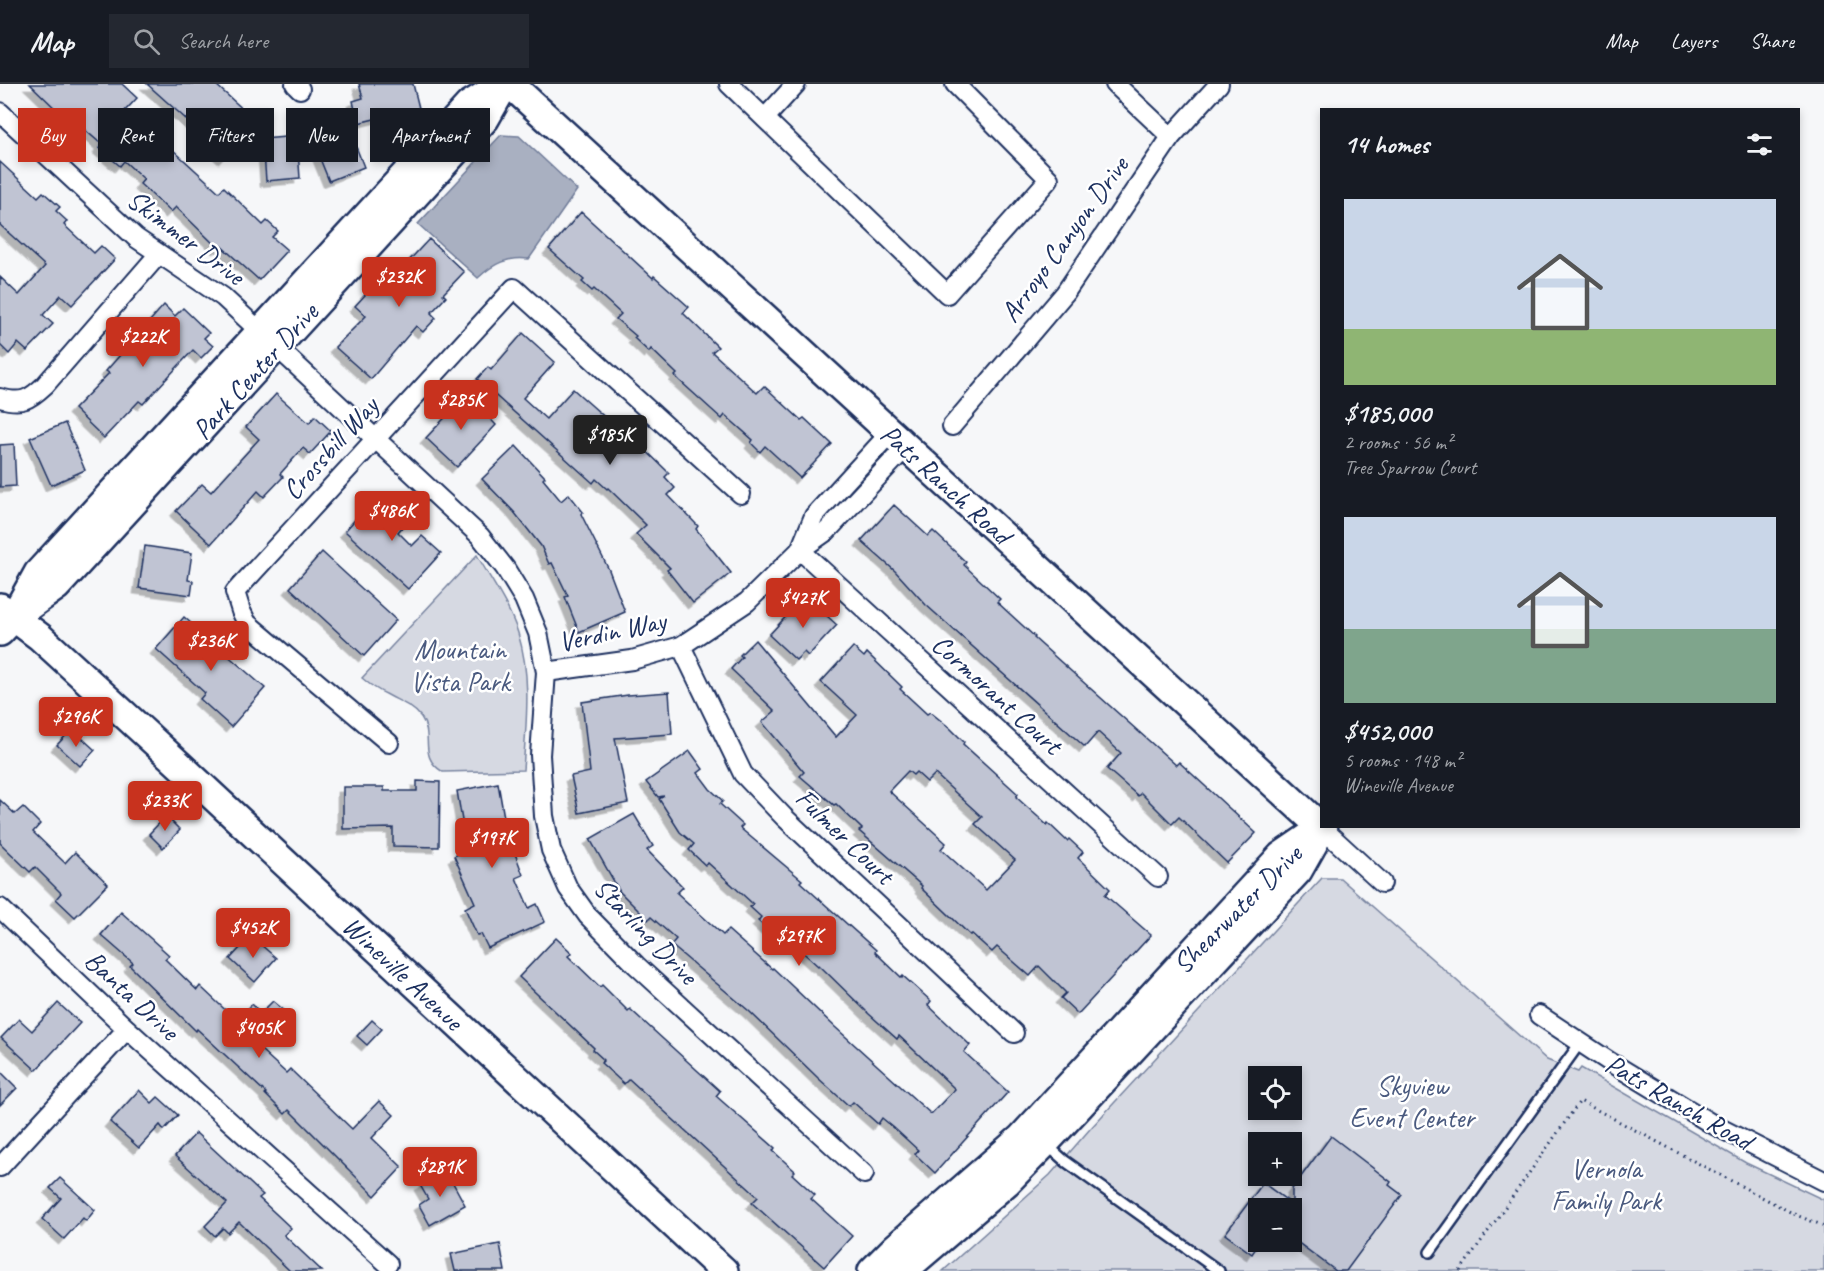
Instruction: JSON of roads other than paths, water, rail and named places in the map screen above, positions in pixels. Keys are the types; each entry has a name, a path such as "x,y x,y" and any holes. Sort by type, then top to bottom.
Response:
{"street":[{"name":"Park Center Drive","path":"5,619 57,586 269,339 485,119 506,84"},
{"name":"Pats Ranch Road","path":"506,84 1320,826"},
{"path":"729,84 947,294 1049,179 955,84"},
{"path":"765,118 796,84"},
{"path":"1115,84 1171,137"},
{"name":"Arroyo Canyon Drive","path":"952,426 1065,293 1171,137 1220,84"},
{"name":"Skimmer Drive","path":"0,112 136,238 158,255 208,285 269,339"},
{"path":"7,399 31,398 45,385 158,255"},
{"name":"Crossbill Way","path":"389,743 247,623 235,592 514,288 741,494"},
{"name":"Starling Drive","path":"269,339 480,536 505,567 524,599 538,633 546,672 540,755 544,816 551,850 568,888 588,916 636,965 864,1174"},
{"name":"Verdin Way","path":"546,672 632,660 681,646 747,602 800,550 827,531 898,440"},
{"name":"Cormorant Court","path":"800,550 1158,877"},
{"name":"Wineville Avenue","path":"5,619 40,637 724,1271"},
{"name":"Fulmer Court","path":"681,646 743,774 783,817 1014,1033"},
{"name":"Pats Ranch Road","path":"1322,828 1382,883"},
{"name":"Shearwater Drive","path":"903,1271 1007,1182 1045,1143 1298,872 1322,828"},
{"name":"Shearwater Drive","path":"872,1271 895,1248 1021,1138 1281,856 1322,828"},
{"name":"Banta Drive","path":"0,908 128,1029 388,1264"},
{"name":"Pats Ranch Road","path":"1539,1014 1580,1043 1712,1124 1824,1181"},
{"path":"0,1167 128,1029"}],"lane":[{"path":"1430,1252 1580,1043"},
{"path":"1045,1143 1065,1161 1218,1271"}],"water":[{"path":"501,135 519,136 577,190 529,259 521,258 501,262 478,278 418,224 476,162 490,162 490,147"}],"park label":[{"name":"Mountain Vista Park","path":"460,665"},
{"name":"Skyview Event Center","path":"1412,1101"},
{"name":"Vernola Family Park","path":"1606,1184"}]}
